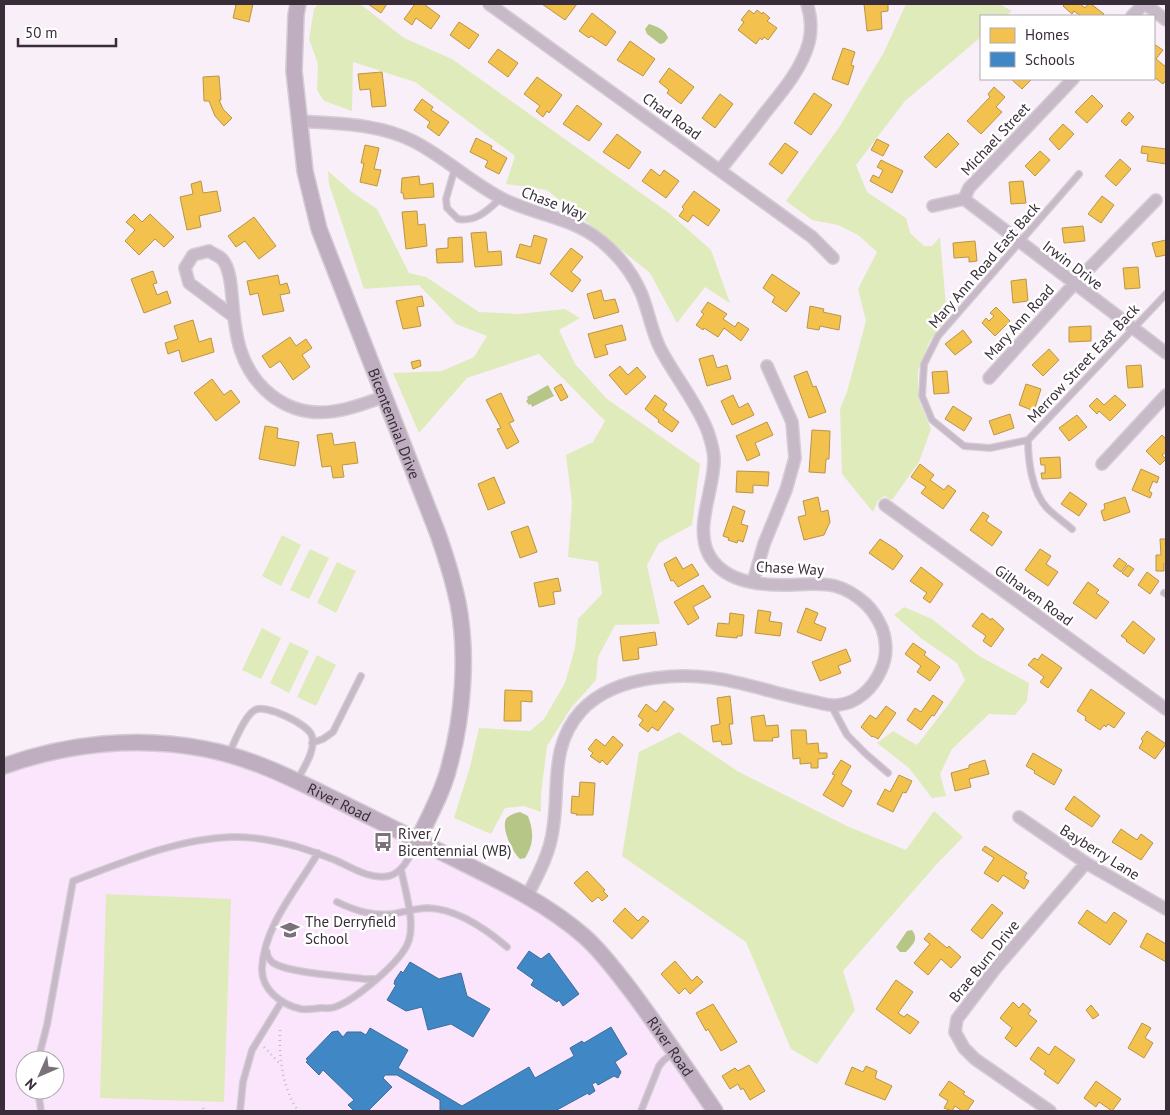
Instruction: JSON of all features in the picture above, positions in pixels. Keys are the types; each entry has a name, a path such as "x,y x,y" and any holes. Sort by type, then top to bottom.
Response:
{"street":[{"name":"Bicentennial Drive","path":"298,4 294,71 305,171 319,229 438,534 451,572 458,605 462,636 460,707 449,767 439,795 418,840"},
{"name":"Chad Road","path":"489,4 720,169 812,237 833,258"},
{"path":"720,169 780,94 804,56 811,28 807,4"},
{"path":"1133,15 1144,4 1166,20"},
{"name":"Michael Street","path":"933,206 964,199 969,188 1072,80"},
{"name":"Chase Way","path":"300,121 369,125 414,141 501,198 516,205 571,222 608,247 631,276 642,295 658,344 708,432 714,457 704,537 708,552 717,567 730,576 753,582 779,585 821,584 849,591 872,610 880,622 885,637 886,652 882,667 875,680 866,692 855,701 841,705 797,699 735,682 695,676 663,677 634,682 606,692 582,710 573,722 560,750 557,764 554,827 545,858 527,896"},
{"name":"Irwin Drive","path":"964,199 1166,353"},
{"name":"Mary Ann Road","path":"989,378 1074,284 1156,200"},
{"path":"233,316 189,283 185,268 194,255 209,252 222,259 229,274 233,316 240,352 246,366 264,389 289,406 310,412 332,412 383,397"},
{"path":"753,582 764,544 786,490 796,458 792,422 768,366"},
{"path":"1102,464 1166,395"},
{"name":"Gilhaven Road","path":"885,505 1166,709"},
{"name":"River Road","path":"4,766 75,748 125,742 176,744 229,755 297,781 527,896 567,922 586,938 626,985 715,1111"},
{"name":"Bayberry Lane","path":"1019,816 1086,863 1166,909"},
{"name":"Brae Burn Drive","path":"1050,1111 974,1059 964,1048 955,1032 957,1018 994,969 1086,863"}],"lane":[{"path":"456,168 446,199 447,208 458,219 472,220 481,216 501,198"},
{"name":"Mary Ann Road East Back","path":"1028,440 990,448 964,446 932,420 922,396 924,364 938,336 1079,174"},
{"name":"Merrow Street East Back","path":"1072,529 1046,506 1034,484 1028,462 1028,440 1166,294"},
{"path":"312,743 324,739 333,732 361,676"},
{"path":"831,705 846,735 888,773"},
{"path":"229,755 245,721 254,710 268,708 308,729 312,736 311,751 297,781"},
{"path":"40,1050 74,881 162,849 205,839 233,837 296,846 368,875 388,876 401,869 418,840"},
{"path":"318,854 282,911 266,948 262,970 266,985 275,997 288,1005 302,1009 333,1008 350,1000 388,970 406,948 412,930 401,869"},
{"path":"337,902 371,915 394,914 429,908 452,914 484,930 507,947"},
{"path":"266,948 268,956 273,962 291,969 376,979"},
{"path":"240,1111 243,1082 252,1050 282,1001"},
{"path":"641,1109 659,1066 675,1052"}],"path":[{"path":"280,1030 282,1066 292,1103 298,1111"},
{"path":"256,1041 282,1066"}],"shaded area":[{"path":"318,4 360,4 404,38 452,59 669,213 711,250 730,303 705,287 677,323 650,273 547,190 506,184 515,156 415,82 353,62 352,111 324,101 317,90 318,64 309,39 314,9"},
{"path":"906,4 999,4 1012,11 1007,15 980,15 980,38 905,101 856,165 867,192 906,218 910,233 924,246 932,246 940,237 947,317 930,341 918,370 918,398 931,429 919,462 892,500 884,496 878,501 873,512 842,474 840,409 847,392 866,321 858,289 877,252 858,235 838,225 812,220 786,201 840,126 884,52"},
{"path":"649,24 665,32 668,38 664,43 660,44 647,34 645,29"},
{"path":"328,171 352,192 377,209 409,273 426,277 479,312 518,314 565,309 580,318 559,330 575,364 607,399 700,464 692,525 659,543 647,565 660,624 615,625 598,657 596,680 571,708 547,746 541,794 541,812 524,806 505,808 491,834 454,818 470,767 479,728 530,731 544,719 565,683 575,648 578,619 602,594 598,562 568,557 572,503 566,455 593,442 605,421 539,354 467,378 419,433 393,373 442,371 474,357 487,336 456,324 419,285 364,289 329,184"},
{"path":"548,385 554,396 532,407 531,404 529,405 526,401 527,397"},
{"path":"282,535 301,545 281,586 262,576"},
{"path":"310,549 329,558 309,599 290,590"},
{"path":"337,562 356,571 336,613 317,603"},
{"path":"904,607 932,619 979,656 1029,683 1027,701 1015,715 989,714 952,749 940,774 946,796 932,798 909,768 877,743 893,731 917,745 965,680 957,663 922,639 894,615"},
{"path":"262,628 281,638 261,679 242,670"},
{"path":"290,642 309,651 289,693 270,683"},
{"path":"317,655 336,665 316,706 297,697"},
{"path":"679,732 739,772 849,827 906,850 934,811 963,837 843,971 855,1010 817,1064 791,1049 746,942 622,856 639,752"},
{"name":"The Derryfield School","path":"75,748 207,749 418,840 586,938 715,1111 4,1111 4,766"},
{"path":"520,812 528,816 532,838 528,853 525,858 520,859 508,840 505,823 509,816"},
{"path":"106,894 231,899 224,1102 100,1098"},
{"path":"912,930 915,937 914,942 906,952 900,952 896,947 907,931"}],"building: Homes":[{"path":"231,4 253,4 249,22 233,18 236,5"},
{"path":"368,4 387,4 381,13"},
{"path":"415,4 426,4 440,16 431,29 416,18 412,25 404,19"},
{"path":"542,4 577,4 565,20"},
{"path":"864,4 888,4 888,11 881,12 882,29 867,31"},
{"path":"1065,4 1080,4 1085,8 1088,4 1091,4 1104,14 1080,15 1074,11 1072,14 1063,6"},
{"path":"749,10 754,14 757,10 762,14 763,12 770,18 767,21 777,28 768,40 764,37 762,40 760,38 756,44 738,30 744,22 741,20"},
{"path":"592,13 616,32 606,46 579,31"},
{"path":"459,22 479,35 469,49 450,35"},
{"path":"630,41 655,59 643,76 617,60"},
{"path":"1155,45 1163,50 1156,59 1166,67 1166,80 1163,84 1155,78"},
{"path":"843,48 855,52 851,65 854,66 848,85 832,79"},
{"path":"498,49 518,63 508,77 488,62"},
{"path":"669,68 694,87 681,104 667,93 669,90 659,82"},
{"path":"382,72 386,106 372,107 370,89 360,90 358,74"},
{"path":"219,76 221,100 219,100 223,109 232,118 224,126 215,116 209,101 204,101 203,77"},
{"path":"537,77 562,95 549,113 547,111 543,117 536,111 540,106 524,94"},
{"path":"1012,80 1031,80 1022,89"},
{"path":"994,87 1005,97 996,107 1002,112 981,134 967,121 990,97 988,94"},
{"path":"814,93 832,105 811,135 794,123"},
{"path":"720,94 733,104 715,128 702,118"},
{"path":"1092,95 1103,106 1087,123 1075,112"},
{"path":"422,99 433,107 431,110 449,122 439,136 427,127 430,122 414,110"},
{"path":"577,105 602,124 589,141 563,124"},
{"path":"1129,112 1134,117 1126,126 1121,121"},
{"path":"1063,124 1074,134 1059,150 1049,139"},
{"path":"948,133 959,144 936,168 924,157"},
{"path":"617,134 641,152 629,169 603,152"},
{"path":"476,138 492,146 491,149 507,158 499,174 485,167 488,161 470,152"},
{"path":"877,139 889,145 883,156 871,150"},
{"path":"785,143 798,152 782,174 769,164"},
{"path":"365,145 379,148 374,169 381,170 377,186 360,182 364,163 361,163"},
{"path":"1142,146 1166,149 1166,164 1147,161 1148,154 1141,153"},
{"path":"1040,151 1050,160 1035,176 1025,166"},
{"path":"1120,159 1131,169 1116,186 1105,176"},
{"path":"881,160 903,171 892,193 870,181 873,175 879,178 883,170 877,167"},
{"path":"651,169 660,176 664,170 679,181 666,198 642,181"},
{"path":"419,176 420,185 433,183 434,197 404,199 403,193 401,193 402,178"},
{"path":"201,181 203,193 217,191 221,211 199,216 201,227 187,230 180,197 193,194 191,184"},
{"path":"1023,181 1026,203 1011,204 1009,182"},
{"path":"694,191 720,210 708,226 693,215 688,222 679,216 684,209 682,207"},
{"path":"1102,196 1114,205 1101,223 1088,214"},
{"path":"417,211 418,225 425,224 427,246 406,249 402,212"},
{"path":"134,214 142,222 150,214 174,237 164,247 155,239 139,255 125,241 135,230 126,222"},
{"path":"254,217 276,246 259,259 245,241 236,247 228,236"},
{"path":"1083,226 1085,241 1064,243 1062,228"},
{"path":"486,232 488,252 501,251 502,265 475,267 471,233"},
{"path":"534,235 547,239 540,264 516,257 520,244 531,247"},
{"path":"462,237 463,262 437,263 436,249 448,248 448,238"},
{"path":"1166,240 1166,255 1156,257 1152,243"},
{"path":"975,241 977,261 969,262 969,257 954,258 953,243"},
{"path":"571,248 583,257 571,272 581,280 572,292 550,274"},
{"path":"1138,267 1140,288 1125,289 1123,268"},
{"path":"153,271 157,283 153,284 157,295 167,291 171,303 144,313 131,279"},
{"path":"772,274 800,293 786,312 772,302 775,297 763,288"},
{"path":"278,275 280,285 287,283 290,293 280,295 284,311 263,315 258,293 250,295 247,281"},
{"path":"1026,279 1028,301 1013,303 1011,281"},
{"path":"601,290 604,301 615,299 619,312 594,319 587,294"},
{"path":"422,296 424,306 417,307 421,326 403,329 396,301"},
{"path":"708,302 727,314 723,319 735,327 738,322 749,329 741,341 724,328 718,337 696,325 704,314 701,312"},
{"path":"810,306 824,309 823,312 841,316 839,330 820,326 819,330 807,328"},
{"path":"996,307 1010,321 995,336 982,323 986,318 989,321 994,316 990,313"},
{"path":"193,320 199,342 211,338 214,352 182,362 179,350 168,354 165,343 178,339 174,326"},
{"path":"622,325 626,340 605,345 608,354 595,358 588,334"},
{"path":"1091,326 1091,341 1069,342 1069,327"},
{"path":"963,330 972,342 955,355 945,344"},
{"path":"290,337 296,346 306,339 312,348 302,355 310,367 293,380 280,361 270,368 262,356"},
{"path":"1049,349 1059,360 1043,376 1032,365"},
{"path":"713,355 717,368 727,365 731,379 707,386 699,359"},
{"path":"420,360 421,366 413,369 411,362"},
{"path":"1141,365 1143,387 1128,388 1126,366"},
{"path":"620,366 628,375 637,367 646,377 626,395 609,375"},
{"path":"807,371 813,387 816,386 826,412 809,418 794,376"},
{"path":"947,371 949,393 934,394 932,372"},
{"path":"212,379 224,395 231,390 240,402 216,421 194,393"},
{"path":"561,384 568,397 561,401 554,388"},
{"path":"1026,384 1041,389 1034,411 1019,405"},
{"path":"501,393 514,421 509,423 519,442 507,449 497,429 501,428 486,400"},
{"path":"655,395 667,404 663,410 679,422 672,432 645,409"},
{"path":"733,395 739,408 748,403 754,415 732,425 721,401"},
{"path":"1115,395 1126,405 1110,421 1099,411 1097,414 1089,406 1097,398 1104,405"},
{"path":"953,406 972,418 964,431 945,419"},
{"path":"1010,414 1014,428 994,435 989,421"},
{"path":"1077,415 1087,427 1069,441 1059,428"},
{"path":"767,422 773,435 755,443 760,455 747,461 736,436"},
{"path":"265,426 278,428 277,438 299,442 295,466 259,459"},
{"path":"812,430 830,431 829,459 826,459 825,473 809,472"},
{"path":"332,433 334,445 355,442 358,463 342,465 344,477 333,478 331,466 322,467 317,435"},
{"path":"1162,435 1166,439 1166,452 1162,455 1166,459 1160,465 1146,451"},
{"path":"1060,457 1061,478 1042,479 1041,473 1045,473 1045,465 1041,465 1040,458"},
{"path":"920,464 934,475 930,480 944,490 948,485 956,491 943,509 921,493 926,487 911,477"},
{"path":"1141,469 1159,477 1157,483 1153,481 1149,491 1152,493 1150,498 1132,490"},
{"path":"737,471 769,472 768,486 753,485 753,493 736,492"},
{"path":"494,477 505,503 488,510 478,484"},
{"path":"1070,492 1087,504 1079,516 1061,504"},
{"path":"818,497 821,512 828,510 830,522 824,535 804,540 798,517 806,515 803,501"},
{"path":"1125,497 1130,512 1104,521 1101,511 1105,509 1104,504"},
{"path":"733,506 745,511 741,524 748,526 743,542 738,540 737,543 723,536"},
{"path":"983,512 989,516 986,521 1002,532 992,546 970,530"},
{"path":"528,526 537,552 520,558 511,532"},
{"path":"880,539 903,556 893,570 869,553"},
{"path":"1160,539 1166,539 1166,564 1164,564 1164,571 1156,571 1156,555 1161,555"},
{"path":"1040,549 1051,556 1046,564 1058,572 1048,586 1025,570"},
{"path":"676,557 683,569 692,564 699,575 678,587 673,580 671,581 664,564"},
{"path":"1119,558 1127,564 1121,572 1113,566"},
{"path":"1128,565 1134,569 1128,577 1122,573"},
{"path":"921,567 943,584 930,603 923,598 927,593 910,581"},
{"path":"1147,572 1159,581 1150,594 1138,585"},
{"path":"558,578 561,591 553,592 555,604 539,607 534,583"},
{"path":"1088,582 1099,590 1096,593 1109,602 1096,619 1073,603"},
{"path":"703,585 711,597 693,607 699,618 688,625 674,602"},
{"path":"806,608 818,613 814,623 826,628 821,641 797,632"},
{"path":"758,610 771,612 769,621 782,623 780,636 755,633"},
{"path":"730,613 744,615 742,636 737,636 737,638 716,636 718,623 729,624"},
{"path":"982,613 991,620 992,618 1004,629 991,647 983,641 986,636 972,626"},
{"path":"1133,621 1155,639 1144,654 1121,636"},
{"path":"655,632 657,645 638,648 639,659 623,661 620,637"},
{"path":"913,643 926,652 924,655 940,667 930,681 917,672 921,666 905,654"},
{"path":"846,649 851,661 838,666 841,673 820,681 812,662"},
{"path":"1042,654 1062,668 1048,688 1040,682 1044,677 1028,665 1034,658 1038,660"},
{"path":"1091,689 1125,713 1114,728 1108,724 1106,727 1104,725 1100,730 1085,720 1086,717 1077,711"},
{"path":"505,690 532,691 532,702 521,701 521,721 504,721"},
{"path":"933,695 943,702 934,716 932,715 921,730 907,720 915,708 921,712"},
{"path":"730,696 733,724 729,724 732,744 722,745 721,741 713,742 711,726 720,724 717,698"},
{"path":"664,701 674,709 658,731 652,727 648,732 639,725 643,720 638,716 646,704 656,712"},
{"path":"886,706 896,713 878,739 872,737 861,727 870,715 876,719"},
{"path":"764,715 766,726 778,725 779,737 772,738 773,741 754,741 751,717"},
{"path":"791,730 806,730 807,744 818,743 819,753 827,753 827,758 818,759 818,768 811,768 811,763 800,764 800,758 793,759"},
{"path":"1147,731 1166,744 1155,759 1139,748 1143,741 1141,739"},
{"path":"613,736 623,745 607,765 602,760 600,763 590,756 593,753 588,749 596,739 605,746"},
{"path":"1033,753 1062,770 1054,785 1026,766"},
{"path":"841,760 851,766 841,784 852,791 843,807 823,795 835,775 832,774"},
{"path":"985,760 989,774 969,779 971,787 955,791 951,773 969,768 969,765"},
{"path":"899,775 912,781 906,793 903,792 893,812 877,804 885,789 890,792"},
{"path":"580,782 595,783 593,815 576,815 571,813 572,796 579,797"},
{"path":"1074,796 1100,816 1092,827 1065,809"},
{"path":"1121,829 1137,840 1141,834 1153,843 1141,860 1112,842"},
{"path":"985,846 1027,873 1024,878 1029,881 1024,889 1003,875 998,882 984,873 994,858 982,850"},
{"path":"587,871 605,890 603,891 608,896 602,901 598,897 592,902 574,883"},
{"path":"992,904 1003,913 982,939 971,930"},
{"path":"625,908 638,921 643,916 649,921 632,939 613,921"},
{"path":"1087,910 1106,923 1114,912 1127,921 1110,945 1078,923"},
{"path":"929,933 947,948 949,946 961,957 951,968 941,959 928,975 914,963 930,944 924,939"},
{"path":"1147,933 1166,944 1166,962 1140,947"},
{"path":"675,961 692,981 697,976 703,982 690,994 685,988 679,994 661,974"},
{"path":"896,980 913,992 898,1013 904,1017 907,1014 919,1022 910,1034 876,1009"},
{"path":"1013,1002 1019,1008 1023,1003 1031,1010 1028,1014 1037,1021 1016,1047 1005,1038 1012,1028 1000,1018"},
{"path":"713,1004 737,1042 721,1051 708,1029 706,1031 696,1013"},
{"path":"1091,1005 1099,1015 1093,1019 1086,1010"},
{"path":"1142,1023 1151,1028 1145,1038 1153,1043 1144,1058 1128,1048"},
{"path":"1055,1046 1075,1060 1058,1084 1044,1074 1046,1071 1030,1059 1038,1047 1049,1055"},
{"path":"749,1065 765,1091 750,1100 743,1088 741,1090 738,1084 730,1089 722,1076 735,1068 738,1071"},
{"path":"866,1066 877,1071 875,1078 892,1086 885,1100 845,1084 852,1067 863,1072"},
{"path":"949,1081 974,1101 967,1111 962,1111 955,1106 952,1111 944,1108 948,1101 939,1095"},
{"path":"1096,1081 1121,1099 1112,1111 1099,1102 1096,1107 1084,1098"}],"building: Schools":[{"path":"529,951 541,959 549,953 579,994 563,1006 559,1000 557,1002 531,985 534,980 517,968"},
{"path":"410,962 439,979 461,973 467,996 490,1009 473,1037 451,1024 428,1030 422,1007 406,1011 387,1000 396,985 394,984 395,980 401,971 403,973"},
{"path":"611,1027 627,1054 615,1062 621,1072 618,1078 614,1076 598,1085 596,1082 592,1084 595,1091 555,1111 440,1111 440,1100 397,1075 385,1075 383,1078 392,1087 368,1111 354,1111 348,1105 354,1100 323,1070 319,1075 306,1062 308,1060 306,1059 332,1032 338,1031 343,1037 347,1032 361,1032 366,1035 370,1028 408,1050 398,1068 462,1106 529,1067 535,1078 574,1056 570,1048 582,1041 584,1043"}],"place":[{"name":"River / Bicentennial (WB)","path":"383,842"},
{"name":"The Derryfield School","path":"290,930"}]}
